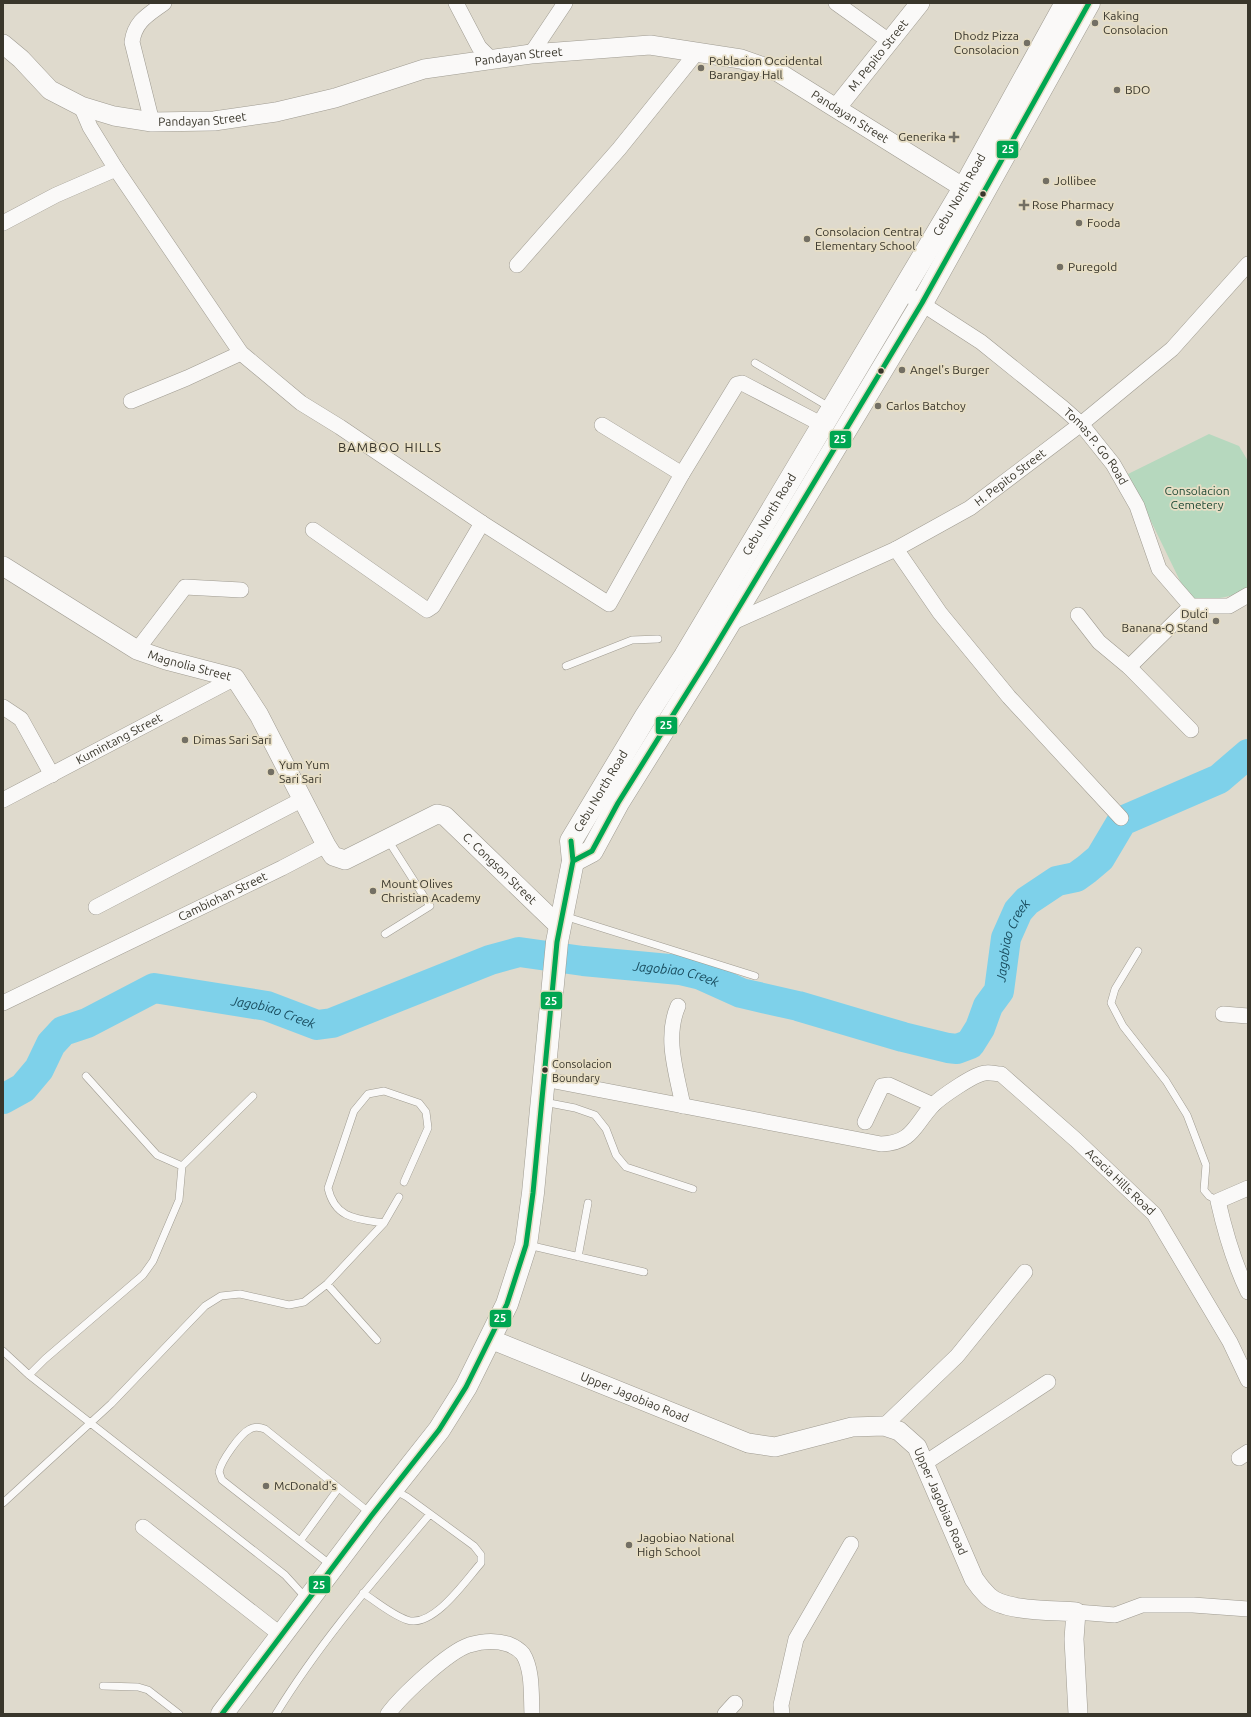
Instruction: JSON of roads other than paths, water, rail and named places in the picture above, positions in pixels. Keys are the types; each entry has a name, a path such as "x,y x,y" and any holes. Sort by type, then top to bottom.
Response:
{"main road":[{"name":"Cebu North Road","path":"1066,3 964,188 685,656 646,716 571,841 573,860 592,851 618,803 706,662 727,624 922,303 1089,3"},
{"path":"222,1714 332,1567 439,1430 466,1387 508,1304 526,1245 533,1193 554,967 559,928 573,860"}],"street":[{"path":"152,122 132,42 133,33 138,23 164,3"},
{"path":"456,3 479,46 491,59"},
{"path":"531,54 565,3"},
{"path":"836,3 889,41"},
{"name":"M. Pepito Street","path":"837,107 920,3"},
{"name":"Pandayan Street","path":"3,44 21,59 50,90 81,106 114,116 152,122 214,120 276,112 335,98 424,69 491,59 531,54 650,45 697,52 741,59 778,72 837,107 964,188"},
{"path":"517,265 619,149 697,52"},
{"path":"81,106 90,127 116,170 241,353 301,403 410,473 482,523 609,604 682,474 736,384 742,383 828,417"},
{"path":"3,223 56,195 116,170"},
{"name":"H. Pepito Street","path":"727,624 896,549 970,508 1081,424 1172,349 1248,264"},
{"name":"Tomas P. Go Road","path":"902,292 922,303 981,342 1081,424 1113,464 1137,506 1159,569 1191,606"},
{"path":"131,401 187,378 241,353"},
{"path":"602,425 682,474"},
{"path":"314,530 427,610 433,606 482,523"},
{"path":"896,549 940,613 1009,697 1121,818"},
{"name":"Magnolia Street","path":"3,566 137,650 166,660 235,678 259,715 326,845"},
{"path":"137,650 185,587 241,590"},
{"path":"1129,667 1191,606 1229,606 1248,595"},
{"path":"1078,615 1100,642 1129,667 1190,730"},
{"name":"Kumintang Street","path":"3,800 235,678"},
{"path":"3,707 21,719 52,775"},
{"path":"96,907 303,799"},
{"name":"C. Congson Street","path":"387,838 438,814 446,816 559,928"},
{"path":"326,845 333,856 345,860 387,838"},
{"name":"Cambiohan Street","path":"3,1003 275,872 326,845"},
{"path":"678,1006 673,1018 671,1032 673,1057 683,1106"},
{"path":"1224,1014 1248,1016"},
{"name":"Acacia Hills Road","path":"544,1079 881,1144 895,1144 908,1136 933,1105 972,1078 986,1072 1001,1074 1076,1140 1154,1214 1230,1342 1248,1380"},
{"path":"865,1122 882,1086 889,1085 933,1105"},
{"path":"1248,1188 1218,1201 1225,1232 1240,1277 1248,1292"},
{"path":"884,1426 957,1356 1025,1272"},
{"name":"Upper Jagobiao Road","path":"490,1339 748,1443 775,1447 852,1427 884,1426 899,1431 917,1447 974,1579 989,1597 1004,1604 1022,1607 1115,1615 1142,1605 1193,1605 1248,1609"},
{"path":"925,1463 1048,1382"},
{"path":"143,1527 281,1635"},
{"path":"782,1714 781,1705 796,1639 851,1544"},
{"path":"1076,1612 1074,1639 1078,1714"},
{"path":"388,1714 398,1700 428,1674 467,1646 485,1641 500,1641 513,1646 522,1653 528,1665 532,1714"}],"lane":[{"path":"755,363 828,417"},
{"path":"566,666 632,640 658,639"},
{"path":"385,934 430,906 387,838"},
{"path":"559,928 755,976"},
{"path":"1138,951 1114,988 1111,1003 1123,1026 1166,1080 1187,1115 1206,1165 1204,1190 1208,1196 1218,1201"},
{"path":"86,1076 158,1155 182,1166"},
{"path":"384,1224 348,1217 331,1199 328,1188 354,1111 368,1094 384,1091 419,1103 426,1112 428,1128 404,1182"},
{"path":"30,1375 45,1359 142,1275 153,1261 179,1200 182,1166 253,1096"},
{"path":"542,1102 575,1108 596,1115 606,1129 616,1155 626,1167 693,1189"},
{"path":"3,1503 91,1423 205,1306 221,1296 240,1294 289,1305 304,1302 327,1284 384,1224 399,1197"},
{"path":"578,1257 588,1203"},
{"path":"526,1245 644,1272"},
{"path":"327,1284 377,1340"},
{"path":"3,1351 30,1375 285,1575 308,1599"},
{"path":"332,1567 222,1480 219,1472 224,1456 250,1429 258,1427 265,1429 372,1515"},
{"path":"300,1542 338,1489"},
{"path":"363,1593 408,1621 422,1621 440,1610 481,1563 480,1555 474,1546 407,1497 392,1490"},
{"path":"276,1714 296,1682 363,1593 430,1514"},
{"path":"103,1686 138,1687 148,1690 179,1714"}],"waterway":[{"name":"Jagobiao Creek","path":"3,1099 23,1088 39,1069 51,1044 63,1031 87,1023 154,988 267,1006 317,1025 332,1023 490,960 519,952 583,961 680,970 701,975 741,993 798,1006 903,1037 957,1049 970,1044 980,1028 988,1006 999,991 1006,938 1018,911 1027,901 1057,881 1076,877 1087,869 1100,858 1122,821 1219,779 1248,754"}],"place":[{"name":"Kaking Consolacion","path":"1095,23"},
{"name":"Dhodz Pizza Consolacion","path":"1027,43"},
{"name":"Poblacion Occidental Barangay Hall","path":"701,68"},
{"name":"BDO","path":"1117,90"},
{"name":"Generika","path":"954,137"},
{"name":"Jollibee","path":"1046,181"},
{"name":"Rose Pharmacy","path":"1024,205"},
{"name":"Fooda","path":"1079,223"},
{"name":"Consolacion Central Elementary School","path":"807,239"},
{"name":"Puregold","path":"1060,267"},
{"name":"Angel's Burger","path":"902,370"},
{"name":"Carlos Batchoy","path":"878,406"},
{"name":"Dulci Banana-Q Stand","path":"1216,621"},
{"name":"Dimas Sari Sari","path":"185,740"},
{"name":"Yum Yum Sari Sari","path":"271,772"},
{"name":"Mount Olives Christian Academy","path":"373,891"},
{"name":"Consolacion Boundary","path":"545,1070"},
{"name":"McDonald's","path":"266,1486"},
{"name":"Jagobiao National High School","path":"629,1545"}],"district":[{"name":"BAMBOO HILLS","path":"390,447"}],"park label":[{"name":"Consolacion Cemetery","path":"1197,498"}]}
